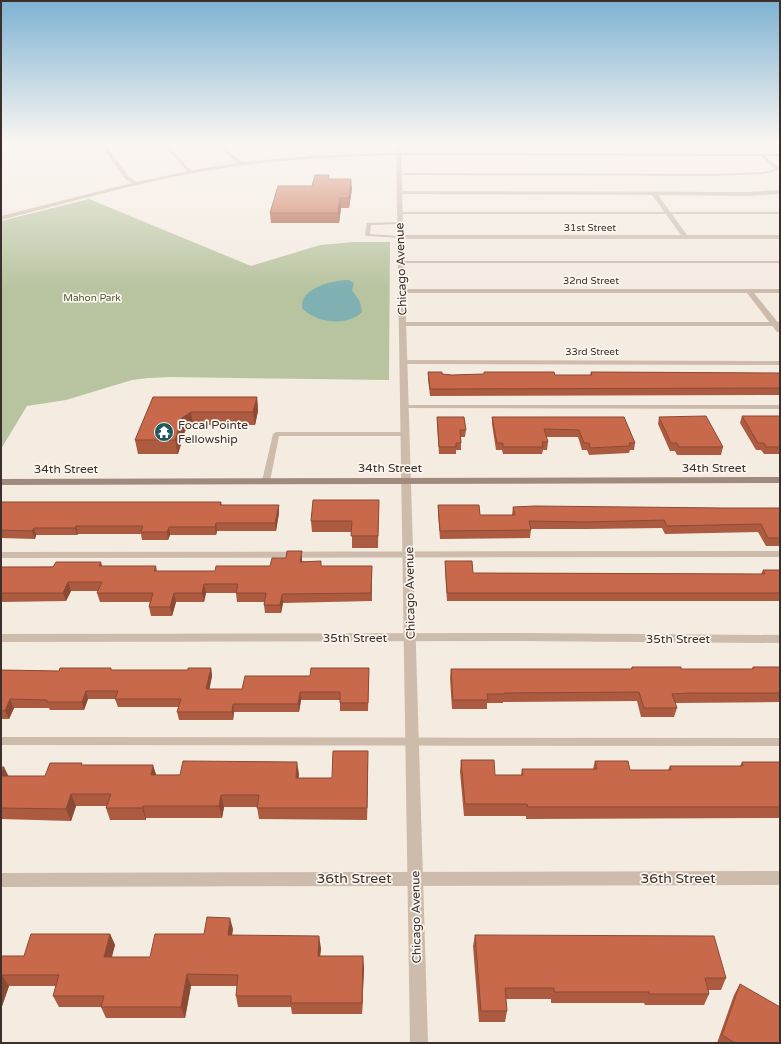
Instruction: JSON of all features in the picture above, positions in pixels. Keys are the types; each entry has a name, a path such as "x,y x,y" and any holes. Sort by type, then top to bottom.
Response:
{"main road":[{"name":"34th Street","path":"1,482 780,480"}],"street":[{"path":"1,218 102,192"},
{"path":"399,193 747,194 780,192"},
{"name":"Chicago Avenue","path":"399,193 409,553 419,1043"},
{"path":"654,194 685,237"},
{"name":"31st Street","path":"400,237 780,237"},
{"name":"32nd Street","path":"402,291 780,292"},
{"path":"749,292 777,324 780,330"},
{"name":"33rd Street","path":"404,362 780,363"},
{"name":"35th Street","path":"1,638 780,640"},
{"name":"36th Street","path":"1,880 415,878 780,879"}],"lane":[{"path":"400,214 780,213"},
{"path":"400,223 368,224 367,231 367,235 370,236 400,237"},
{"path":"401,262 780,262"},
{"path":"403,324 777,324"},
{"path":"405,407 780,407"},
{"path":"266,481 276,434 406,434"},
{"path":"1,555 409,553 780,554"},
{"path":"1,741 780,742"}],"green space":[{"name":"Mahon Park","path":"89,199 251,266 320,245 354,242 390,242 389,380 171,377 132,380 66,400 27,406 1,449 1,221"}],"water":[{"path":"349,280 354,283 352,290 360,302 362,312 356,317 340,321 323,320 308,313 302,308 306,295 312,290 327,283"}],"building":[{"path":"276,192 350,192 349,198 340,198 338,213 270,213"},
{"path":"428,372 442,372 442,374 452,375 484,374 484,372 554,372 555,375 592,375 591,372 780,373 780,388 430,389"},
{"path":"153,397 257,397 253,412 191,412 182,418 175,440 135,440"},
{"path":"706,416 723,447 679,447 677,443 671,443 659,417"},
{"path":"742,416 780,416 780,447 766,447 764,443 758,443"},
{"path":"437,417 464,417 466,430 460,430 461,443 456,443 456,447 439,447"},
{"path":"492,417 624,417 635,443 629,443 630,446 590,448 589,443 584,443 579,430 544,429 548,442 542,442 543,447 503,447 503,443 497,443"},
{"path":"313,500 379,500 378,536 351,536 352,521 311,521"},
{"path":"1,502 221,502 220,505 279,505 275,523 216,523 215,527 169,527 167,532 141,532 143,526 76,526 75,528 34,528 32,531 1,530"},
{"path":"438,505 479,505 480,515 515,515 513,507 535,506 780,508 780,538 768,538 761,524 667,526 664,520 587,522 529,521 531,530 440,531"},
{"path":"287,551 302,551 300,562 321,561 321,566 372,566 371,593 282,594 280,605 264,605 266,593 236,593 238,584 204,584 202,593 174,593 170,607 149,607 153,593 97,593 102,582 68,582 63,593 1,593 1,567 53,567 56,562 101,562 99,566 156,566 154,571 215,571 216,566 270,566 272,558 286,558"},
{"path":"445,561 472,561 473,573 765,574 763,570 780,570 780,593 447,593"},
{"path":"632,667 753,669 753,667 780,667 780,693 672,694 677,708 644,708 639,692 504,693 487,694 488,700 453,700 451,669 632,669"},
{"path":"60,668 111,668 111,670 188,670 188,668 211,668 206,689 242,689 245,676 310,676 311,668 369,668 368,703 340,703 340,692 300,692 298,704 233,704 232,712 177,712 181,699 115,699 118,691 86,691 82,702 47,702 47,700 10,699 5,711 1,710 1,670 59,671"},
{"path":"333,751 368,751 367,808 257,808 259,795 221,795 219,806 143,806 142,808 106,808 111,794 71,794 66,809 1,808 1,776 45,776 50,763 82,763 81,765 153,765 151,775 180,775 183,761 297,762 296,778 332,778"},
{"path":"461,760 494,760 495,775 523,775 522,769 597,769 595,761 628,761 630,770 671,770 670,766 743,766 742,762 780,762 780,807 528,807 527,804 465,804"},
{"path":"1,767 4,767 1,775"},
{"path":"207,917 230,918 228,935 319,936 318,956 363,956 362,1003 291,1003 291,996 236,996 238,975 187,974 181,1007 101,1007 104,996 53,996 59,975 2,975 1,978 1,956 24,956 31,934 110,934 104,957 150,957 155,934 204,934"},
{"path":"475,935 714,936 726,978 705,978 709,994 649,994 649,992 554,992 554,988 505,988 507,1011 481,1011"},
{"path":"740,984 780,1007 780,1043 735,1043 722,1035"}],"place":[{"name":"Focal Pointe Fellowship","path":"164,432"}]}
